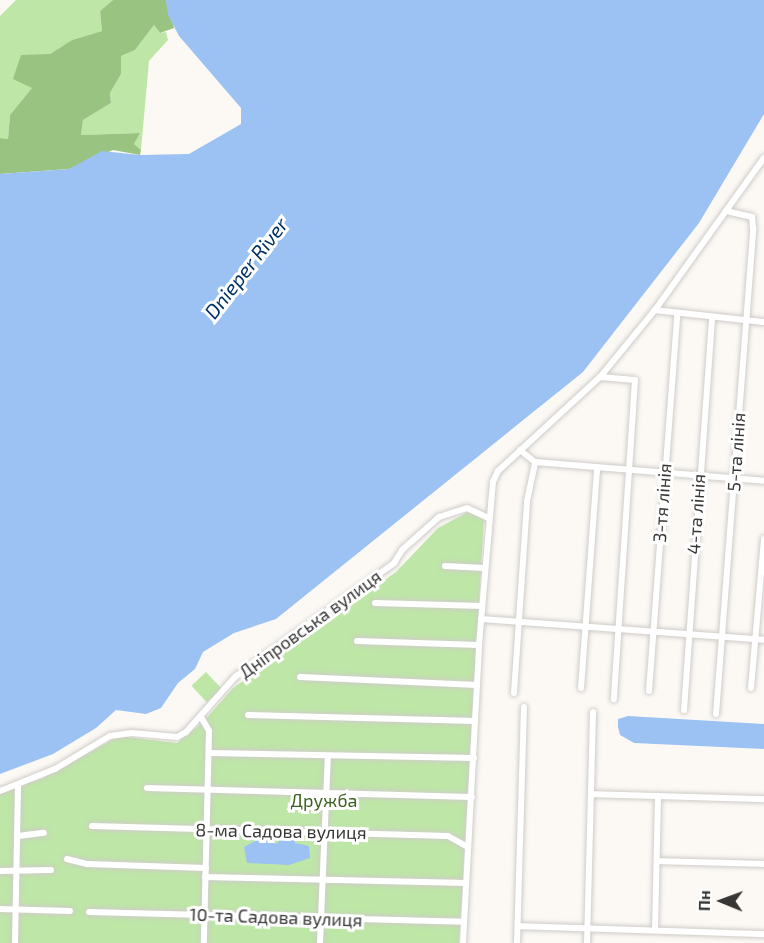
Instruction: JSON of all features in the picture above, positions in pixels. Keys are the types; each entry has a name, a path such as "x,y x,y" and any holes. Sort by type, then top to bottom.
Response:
{"street":[{"path":"463,943 484,568 493,482 520,450 600,377 655,310 764,158"},
{"name":"5-та лінія","path":"716,714 752,217 726,211"},
{"path":"655,310 677,315 764,322"},
{"name":"3-тя лінія","path":"649,691 677,315"},
{"name":"4-та лінія","path":"684,710 687,633 712,318"},
{"path":"600,377 635,380 614,699"},
{"path":"520,450 535,462 630,472 764,481"},
{"path":"514,693 527,501 535,462"},
{"path":"580,688 597,468"},
{"name":"Дніпровська вулиця","path":"0,791 55,769 110,736 132,733 177,737 201,717 248,666 394,563 402,550 439,517 467,508 488,518"},
{"path":"751,688 764,539"},
{"path":"445,566 484,568"},
{"path":"375,603 482,606"},
{"path":"481,619 764,639"},
{"path":"357,641 479,645"},
{"path":"300,678 477,685"},
{"path":"517,943 524,707"},
{"path":"587,943 593,712"},
{"path":"248,715 476,721"},
{"path":"201,717 209,731 210,753 204,943"},
{"path":"210,753 474,758"},
{"path":"320,943 328,756"},
{"path":"15,943 18,785"},
{"path":"147,788 472,797"},
{"path":"591,794 764,799"},
{"path":"655,930 658,796"},
{"name":"8-ма Садова вулиця","path":"92,826 448,836 468,847"},
{"path":"18,836 44,833"},
{"path":"67,859 87,864 206,868"},
{"path":"657,861 764,864"},
{"path":"0,871 51,870"},
{"path":"205,876 322,881 466,883"},
{"path":"0,909 70,911"},
{"name":"10-та Садова вулиця","path":"89,912 464,922"},
{"path":"518,926 764,933"}],"green space":[{"path":"16,0 113,0 100,11 102,31 72,40 50,54 33,87 10,115 8,139 0,138 0,16"},
{"path":"113,0 166,0 174,28 160,33 154,25 135,50 121,56 121,74 110,93 111,103 83,120 81,135 140,133 134,144 141,150 140,155 113,150 69,169 0,174 0,138 8,139 10,115 32,88 13,79 21,55 50,54 72,40 102,31 100,11"},
{"path":"154,25 160,33 166,32 168,40 149,61 141,150 134,144 139,133 81,135 83,120 111,103 110,93 121,74 121,56 135,50"},
{"name":"Дружба","path":"468,512 484,518 459,943 0,943 0,793 43,778 119,736 177,743 202,723 233,688 396,572 438,528"},
{"path":"206,672 222,689 207,702 191,686"}],"water":[{"name":"Dnieper River","path":"166,0 764,0 764,114 699,223 583,372 276,619 234,633 203,652 195,669 178,683 161,708 146,714 116,710 96,728 53,754 0,774 0,174 69,169 102,151 140,155 189,154 241,124 241,108 179,36 168,15"},
{"path":"628,716 764,724 764,749 634,743 620,735 618,727 618,719"},
{"path":"292,835 295,843 309,846 310,858 289,865 247,863 244,847 260,838 276,844 284,836"}]}
